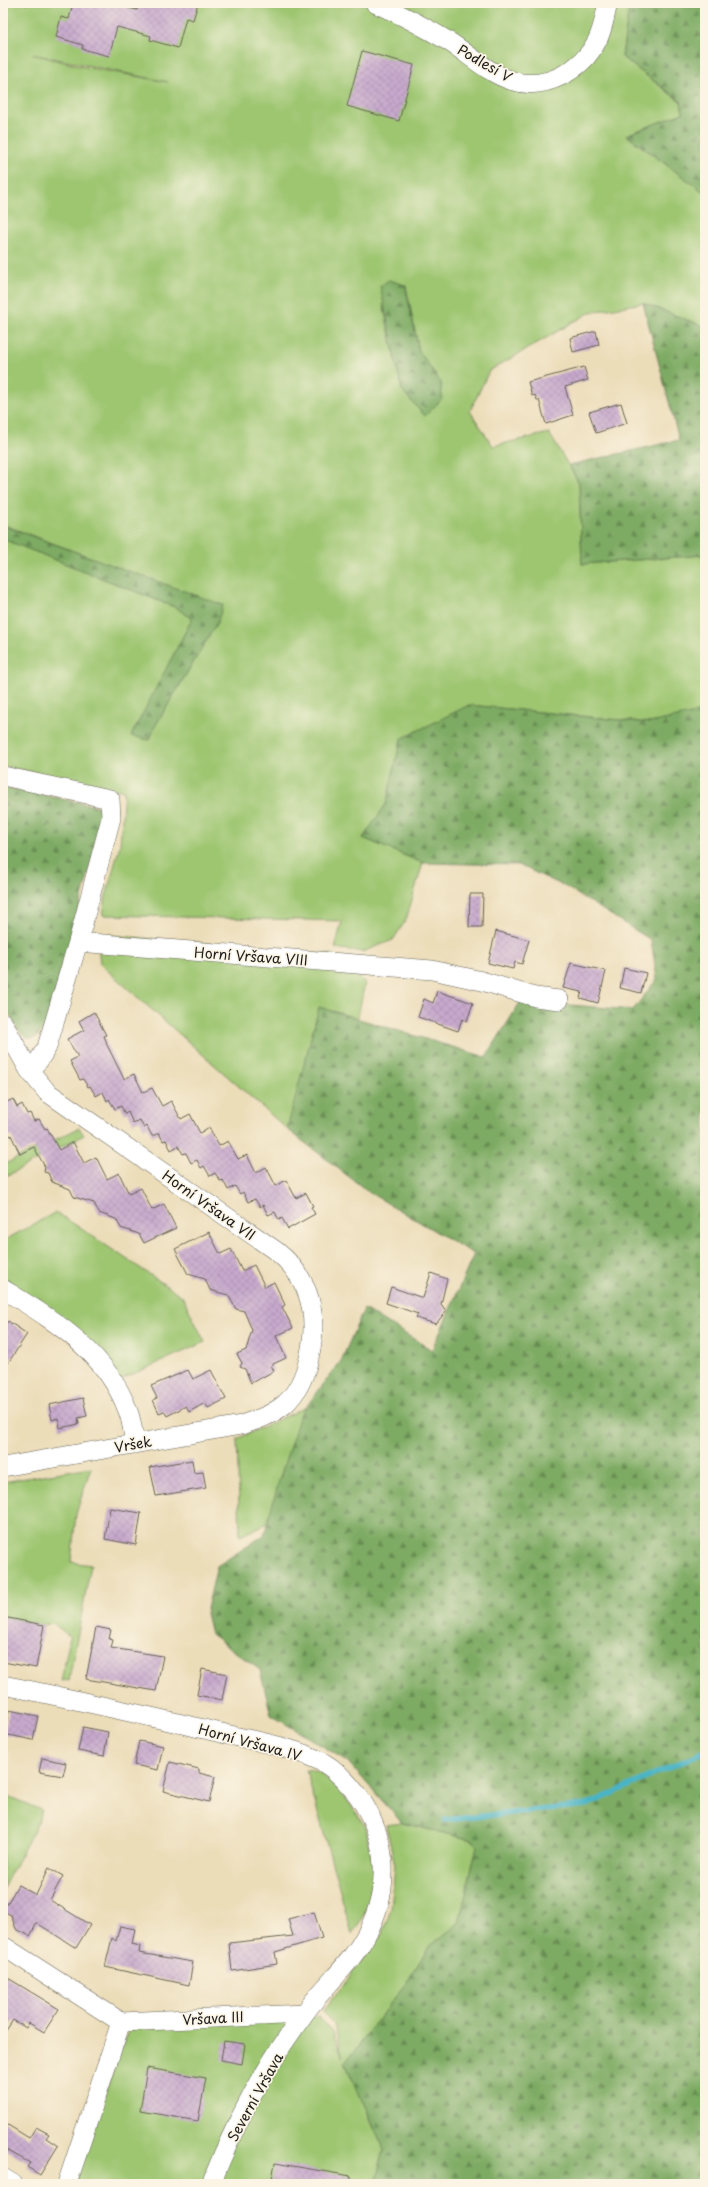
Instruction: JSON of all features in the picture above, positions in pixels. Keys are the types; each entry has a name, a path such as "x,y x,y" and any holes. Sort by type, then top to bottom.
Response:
{"street":[{"name":"Podlesí V","path":"375,3 448,41 506,78 513,81 537,83 552,80 574,68 587,56 597,40 608,3"},
{"path":"3,776 110,799 111,818 78,942 47,1047 39,1060 29,1070"},
{"name":"Horní Vršava VIII","path":"78,942 432,970 482,981 535,997 559,1000"},
{"name":"Horní Vršava VII","path":"3,1023 29,1070 41,1085 57,1100 276,1252 293,1266 300,1276 313,1309 314,1327 306,1369 299,1385 286,1403 262,1418"},
{"path":"3,1289 66,1329 95,1357 116,1386 129,1412 135,1444"},
{"name":"Vršek","path":"3,1467 241,1425 262,1418"},
{"name":"Horní Vršava IV","path":"3,1685 94,1704 288,1749 322,1762 334,1770 351,1786 368,1810 382,1849 385,1876 379,1909 366,1936 353,1957 304,2014"},
{"path":"3,1946 122,2022 67,2184"},
{"name":"Vršava III","path":"122,2022 304,2014"},
{"name":"Severní Vršava","path":"211,2184 220,2161 255,2090 304,2014"},
{"path":"3,2178 13,2184"}],"green space":[{"path":"3,3 632,3 629,7 622,57 681,102 683,113 626,135 705,193 705,334 703,326 643,303 591,312 489,371 470,411 493,446 549,433 579,483 582,564 705,555 705,712 650,723 469,705 386,805 363,838 423,863 406,920 393,940 362,952 335,948 342,921 103,915 106,896 120,845 124,791 3,766 3,539 177,608 192,619 132,736 150,740 154,728 218,621 157,582 4,525","holes":["32,54 168,82 80,66","406,285 419,351 441,383 442,399 425,416 402,390 383,304"]},
{"path":"632,3 705,3 705,193 626,135 683,113 681,101 622,57 629,7"},
{"path":"389,280 405,285 419,351 441,383 442,399 425,416 402,391 380,286"},
{"path":"643,303 703,326 705,334 705,555 582,564 579,483 569,465 679,440"},
{"path":"3,521 4,526 223,605 218,621 154,728 150,740 131,736 192,619 177,608 3,539"},
{"path":"469,705 650,723 705,711 705,2184 375,2184 384,2149 345,2063 409,1979 429,1947 459,1923 477,1846 473,1840 402,1823 347,1761 271,1715 260,1670 211,1634 206,1613 217,1566 264,1535 280,1477 300,1415 341,1361 364,1309 432,1350 474,1254 370,1193 287,1129 319,1007 486,1057 521,1001 633,1010 657,979 651,940 566,887 519,865 423,863 363,838 386,804 401,739"},
{"path":"3,787 97,806 102,812 103,822 47,1023 40,1034 33,1038 26,1038 20,1033 10,1016 3,998"},
{"path":"97,934 333,955 365,983 346,1074 309,1063 287,1129 100,964"},
{"path":"79,1128 84,1135 3,1178 3,1165"},
{"path":"56,1212 182,1296 205,1342 120,1380 100,1351 74,1325 3,1278 3,1241"},
{"path":"308,1406 295,1510 240,1536 237,1439"},
{"path":"91,1467 76,1514 71,1562 91,1565 69,1680 61,1681 70,1637 53,1623 44,1625 3,1617 3,1482"},
{"path":"306,1770 320,1772 345,1797 366,1827 374,1872 369,1901 360,1923 352,1934"},
{"path":"3,1794 41,1810 38,1822 3,1888"},
{"path":"402,1823 473,1840 477,1846 459,1923 427,1950 409,1979 345,2063 384,2149 375,2184 73,2184 76,2169 129,2029 318,2017 332,2030 343,2057 334,2024 322,2012 383,1933 391,1909 395,1865 386,1825"}],"building":[{"path":"73,3 109,3 137,10 139,3 198,3 193,20 186,18 178,48 150,40 151,36 117,27 109,56 82,49 83,45 56,37 61,17 69,19"},
{"path":"362,51 414,65 399,121 347,106"},
{"path":"596,331 599,345 573,352 570,338"},
{"path":"584,367 588,380 565,387 573,415 546,424 539,400 537,400 535,395 532,396 528,382"},
{"path":"621,403 627,423 596,433 589,412"},
{"path":"470,894 483,894 482,927 469,927"},
{"path":"496,931 529,940 522,964 515,962 513,969 488,963"},
{"path":"571,963 606,971 598,1003 580,998 582,992 563,988"},
{"path":"624,968 646,973 641,993 620,988"},
{"path":"437,991 473,1003 467,1021 462,1019 458,1031 418,1017 424,999 433,1003"},
{"path":"94,1012 106,1035 104,1036 106,1043 124,1079 134,1074 143,1092 152,1088 162,1106 171,1101 181,1119 190,1114 200,1133 209,1127 219,1146 228,1141 238,1159 247,1155 256,1173 266,1167 276,1186 286,1180 296,1198 306,1193 313,1206 311,1207 315,1214 288,1229 282,1218 279,1220 275,1212 268,1215 263,1205 260,1207 255,1199 248,1202 243,1192 240,1194 235,1186 228,1190 223,1180 220,1181 215,1173 210,1176 204,1166 201,1168 197,1160 191,1163 186,1153 183,1154 178,1146 171,1150 166,1140 163,1141 159,1133 152,1136 147,1126 144,1128 140,1120 133,1123 128,1112 125,1114 121,1106 115,1109 109,1099 107,1101 103,1092 96,1096 90,1086 88,1087 83,1079 80,1080 70,1061 78,1057 67,1039 84,1030 79,1021"},
{"path":"13,1099 17,1107 22,1104 27,1114 30,1113 34,1121 39,1119 45,1129 47,1128 59,1150 73,1142 84,1163 96,1157 107,1179 119,1173 129,1194 141,1188 152,1210 164,1204 176,1228 144,1243 139,1234 121,1228 116,1219 99,1213 94,1203 74,1197 70,1189 52,1182 48,1173 44,1172 45,1167 34,1147 20,1154 11,1135 3,1139 3,1104"},
{"path":"209,1232 220,1254 231,1249 242,1271 254,1265 265,1287 274,1282 285,1305 282,1307 293,1328 276,1336 286,1358 271,1365 274,1371 251,1383 245,1369 240,1367 242,1363 237,1354 246,1350 252,1330 244,1311 236,1309 228,1295 210,1290 205,1279 188,1274 175,1249"},
{"path":"431,1273 447,1279 441,1304 446,1311 436,1324 416,1318 418,1314 386,1303 391,1287 423,1298"},
{"path":"8,1321 27,1334 3,1371 3,1329"},
{"path":"188,1370 193,1379 211,1370 226,1399 208,1408 205,1403 189,1412 186,1406 167,1416 164,1411 159,1413 153,1400 157,1398 151,1386"},
{"path":"83,1398 87,1416 78,1418 79,1424 60,1428 58,1418 52,1420 49,1405"},
{"path":"192,1460 194,1473 203,1472 206,1488 156,1496 150,1467"},
{"path":"110,1508 141,1513 136,1545 105,1539"},
{"path":"3,1617 44,1625 36,1668 3,1662"},
{"path":"96,1627 111,1630 109,1639 113,1640 111,1648 163,1656 156,1691 86,1679"},
{"path":"202,1669 227,1674 222,1700 197,1695"},
{"path":"9,1710 38,1716 33,1740 4,1734"},
{"path":"83,1727 108,1732 104,1756 78,1751"},
{"path":"139,1741 163,1746 158,1770 134,1765"},
{"path":"42,1758 66,1763 63,1776 39,1772"},
{"path":"170,1762 199,1769 199,1773 215,1777 209,1802 163,1791"},
{"path":"49,1868 63,1876 50,1900 90,1925 76,1948 37,1923 30,1936 16,1929 11,1915 3,1911 18,1885 36,1895"},
{"path":"314,1912 322,1938 275,1952 277,1964 232,1971 229,1943 293,1936 288,1919"},
{"path":"120,1926 135,1929 132,1944 140,1946 139,1953 193,1962 189,1985 105,1967 112,1938 116,1941"},
{"path":"3,1975 59,2009 44,2032 29,2023 26,2028 13,2020 3,2035"},
{"path":"224,2041 245,2044 242,2064 221,2060"},
{"path":"147,2068 206,2078 198,2121 140,2111"},
{"path":"3,2122 29,2138 36,2127 49,2134 46,2138 58,2146 40,2175 27,2167 30,2163 3,2148"},
{"path":"275,2163 351,2176 351,2184 271,2184"}],"waterway":[{"path":"445,1820 587,1805 705,1751"}]}
